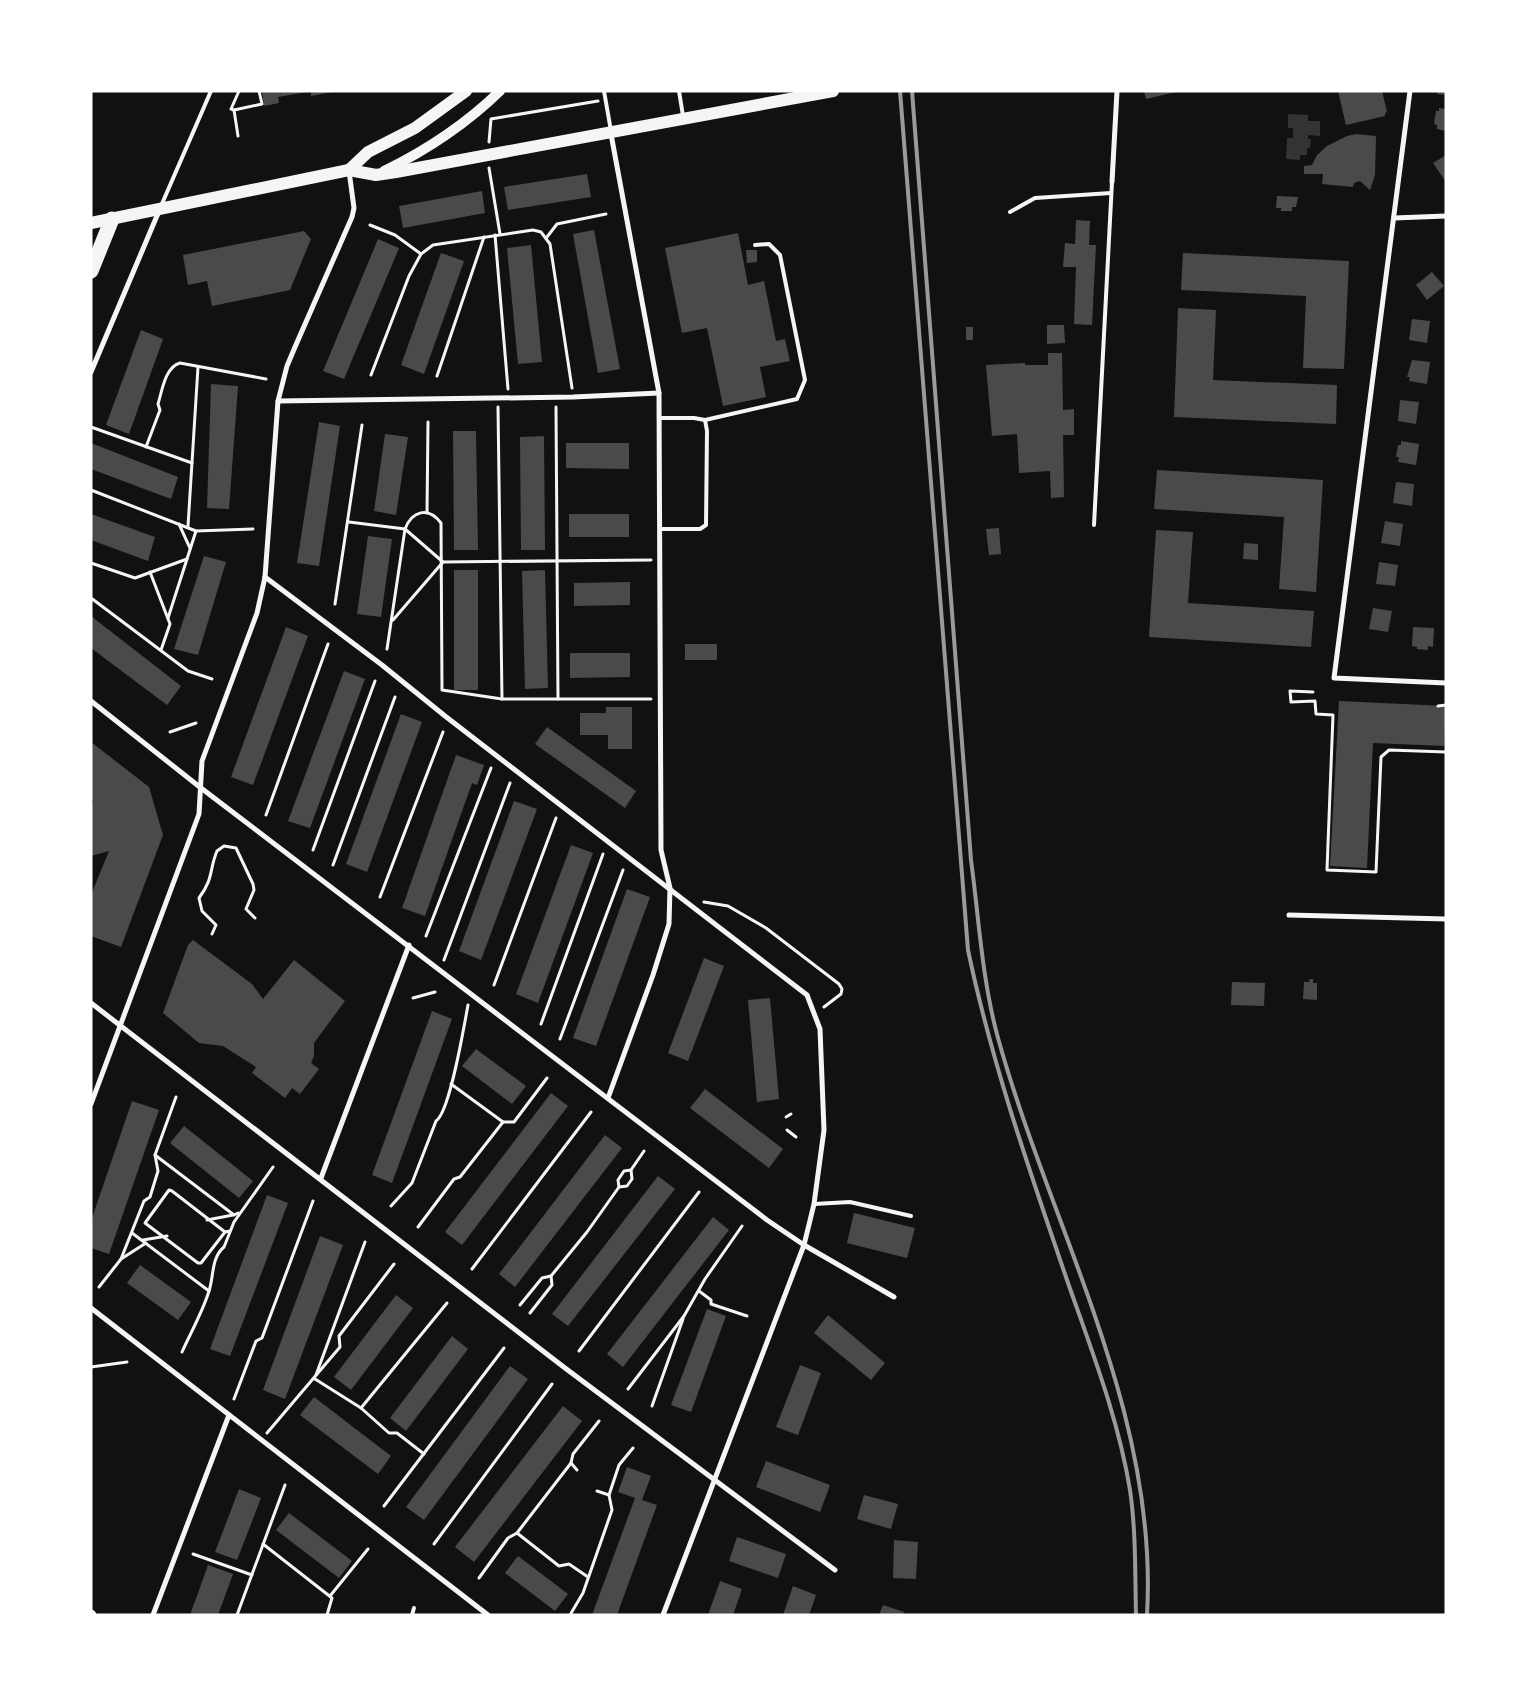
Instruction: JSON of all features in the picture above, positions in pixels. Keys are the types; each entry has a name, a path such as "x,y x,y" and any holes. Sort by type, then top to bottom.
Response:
{"highway":[{"path":"91,271 112,219"}],"main road":[{"path":"349,170 368,152 415,128 466,91"},
{"path":"376,175 436,142 474,115 500,91"},
{"path":"91,223 349,170 376,175 794,100 833,91"}],"street":[{"path":"1112,182 1117,91"},
{"path":"1410,91 1334,678 1446,683"},
{"path":"608,1098 670,924 670,888 661,850 661,418 659,393 611,133"},
{"path":"91,1104 199,814 202,761 257,613 265,577 278,401 287,366 352,217 354,208 349,170"},
{"path":"91,372 160,209"},
{"path":"1394,218 1446,216"},
{"path":"278,401 556,398 659,393"},
{"path":"265,577 382,664 445,716 807,994 820,1029 824,1130 814,1204 804,1245 664,1615"},
{"path":"91,701 201,788 471,992 767,1220 804,1245 894,1297"},
{"path":"1289,915 1446,919"},
{"path":"321,1178 409,945"},
{"path":"91,1003 321,1178 557,1362 716,1479 835,1570"},
{"path":"91,1308 488,1615"},
{"path":"153,1615 229,1415"}],"lane":[{"path":"160,209 211,91"},
{"path":"604,91 611,133"},
{"path":"679,91 684,120"},
{"path":"1094,525 1112,182"},
{"path":"1010,212 1035,198 1111,193"},
{"path":"661,418 705,420 797,399 805,380 780,255 769,244 755,245"},
{"path":"661,529 700,529 706,525 707,431 705,420"},
{"path":"814,1204 850,1202 911,1216"},
{"path":"412,1615 414,1608"}],"path":[{"path":"238,136 234,110 231,109 239,91"},
{"path":"234,110 262,104 259,91"},
{"path":"488,155 491,119 585,103"},
{"path":"491,177 507,376"},
{"path":"547,237 557,224 606,214"},
{"path":"370,225 395,235 421,254"},
{"path":"371,375 409,276 421,254 433,245 533,230 541,232 547,237 550,244 570,373"},
{"path":"437,376 484,237"},
{"path":"146,447 160,410 158,404 169,371 174,365 180,363 266,379"},
{"path":"188,526 198,367"},
{"path":"556,398 558,699"},
{"path":"427,513 428,422"},
{"path":"498,422 502,699"},
{"path":"335,604 349,522 362,425"},
{"path":"91,427 192,463"},
{"path":"91,490 188,526 196,531 253,529"},
{"path":"388,649 405,529 409,519 416,513 427,513 436,516 441,523 443,562 442,690 502,699 662,699"},
{"path":"349,522 405,529 443,562 647,560"},
{"path":"179,524 190,549"},
{"path":"168,618 196,531"},
{"path":"91,564 135,578 188,559"},
{"path":"392,621 443,562"},
{"path":"150,572 170,624 161,650"},
{"path":"91,598 188,671 212,679"},
{"path":"266,815 328,644"},
{"path":"312,850 375,681"},
{"path":"1313,692 1290,691 1291,702 1315,701 1316,714 1333,715 1327,870 1376,872 1381,757 1389,750 1446,752"},
{"path":"332,865 395,697"},
{"path":"1438,706 1446,705"},
{"path":"170,732 196,723"},
{"path":"380,897 442,732"},
{"path":"426,936 491,768"},
{"path":"440,970 510,783"},
{"path":"494,985 556,818"},
{"path":"212,934 216,925 202,911 199,898 207,886 217,851 224,846 236,848 252,878 254,890 246,909 254,918"},
{"path":"541,1024 603,854"},
{"path":"560,1039 624,870"},
{"path":"701,902 728,906 750,918 776,934 838,984 842,989 841,994 824,1007"},
{"path":"414,998 435,992"},
{"path":"391,1206 412,1183 436,1121 442,1117 471,992"},
{"path":"451,1084 503,1122 514,1122 547,1078"},
{"path":"99,1287 121,1259 144,1201 150,1197 158,1171 154,1155 176,1097"},
{"path":"472,1269 591,1112"},
{"path":"786,1117 791,1114"},
{"path":"418,1227 454,1179 460,1177 503,1122"},
{"path":"787,1130 796,1137"},
{"path":"619,1187 627,1186 632,1179 631,1170 644,1151"},
{"path":"154,1155 234,1215"},
{"path":"182,1352 209,1292 212,1270 220,1251 224,1247 230,1230 240,1212 273,1167"},
{"path":"520,1305 542,1278 551,1276 587,1232 619,1187 618,1180 624,1171 631,1170"},
{"path":"145,1223 169,1190 225,1232"},
{"path":"579,1351 699,1192"},
{"path":"234,1399 256,1341 262,1338 314,1201"},
{"path":"209,1220 240,1212"},
{"path":"137,1221 145,1223 165,1236 198,1263 201,1263 225,1232 230,1230"},
{"path":"628,1388 684,1316 698,1291 742,1226"},
{"path":"132,1233 209,1292"},
{"path":"142,1240 165,1236"},
{"path":"315,1379 365,1242"},
{"path":"121,1259 146,1243"},
{"path":"262,1440 340,1347 339,1336 394,1264"},
{"path":"530,1313 552,1285 551,1276"},
{"path":"698,1291 711,1300 711,1304 747,1316"},
{"path":"361,1408 447,1303"},
{"path":"652,1406 684,1316"},
{"path":"384,1506 504,1348"},
{"path":"91,1367 127,1362"},
{"path":"315,1379 361,1408 389,1432 397,1433 424,1454"},
{"path":"434,1544 552,1384"},
{"path":"479,1578 508,1538 517,1534 571,1463 573,1454 599,1421"},
{"path":"570,1615 583,1593 612,1510 610,1494 619,1465 632,1448"},
{"path":"571,1463 577,1470"},
{"path":"236,1615 285,1485"},
{"path":"598,1492 610,1494"},
{"path":"517,1534 559,1566 570,1564 588,1577"},
{"path":"263,1544 332,1598 327,1615"},
{"path":"330,1596 368,1549"},
{"path":"193,1554 252,1574"}],"shaded area":[{"path":"1288,114 1308,115 1308,121 1320,121 1320,136 1308,135 1308,139 1311,139 1310,148 1307,148 1307,155 1300,155 1300,160 1286,159 1287,138 1293,138 1293,128 1288,128"}],"building":[{"path":"262,91 307,92 278,97 279,103 264,106"},
{"path":"311,91 331,91 332,92 311,96"},
{"path":"1144,91 1176,91 1176,92 1146,99"},
{"path":"1338,91 1382,91 1387,112 1385,116 1346,125"},
{"path":"1437,91 1446,91 1446,95 1437,94"},
{"path":"1439,108 1446,109 1446,131 1437,129 1437,125 1434,124 1436,111 1439,111"},
{"path":"1356,134 1376,136 1375,175 1370,190 1360,181 1354,183 1353,187 1322,184 1323,174 1304,174 1304,166 1312,165 1317,155 1327,146 1347,136"},
{"path":"1446,155 1446,182 1433,163"},
{"path":"587,174 591,197 508,210 504,187"},
{"path":"482,191 485,213 403,228 399,206"},
{"path":"1277,196 1298,197 1296,207 1292,207 1292,211 1281,211 1281,208 1276,208"},
{"path":"1076,220 1090,221 1089,245 1096,245 1092,325 1074,324 1076,267 1063,267 1065,243 1075,244"},
{"path":"594,230 620,369 598,373 573,234"},
{"path":"304,231 311,239 290,290 212,306 207,281 188,285 183,255"},
{"path":"738,233 748,285 764,281 776,341 785,339 790,361 760,367 766,397 723,406 707,328 682,333 665,248"},
{"path":"378,239 399,248 344,379 323,371"},
{"path":"531,245 542,362 518,364 507,248"},
{"path":"746,250 757,250 757,262 747,263"},
{"path":"441,253 464,261 424,374 401,365"},
{"path":"1183,253 1349,261 1344,369 1303,368 1306,296 1181,290"},
{"path":"1432,272 1444,286 1427,300 1416,285"},
{"path":"1178,308 1216,310 1213,380 1337,385 1336,424 1174,417"},
{"path":"1412,319 1430,321 1427,343 1409,340"},
{"path":"1047,325 1064,325 1065,343 1047,344"},
{"path":"966,327 973,327 973,340 966,340"},
{"path":"141,330 163,339 129,434 106,425"},
{"path":"1048,353 1062,353 1063,410 1074,409 1074,435 1063,435 1064,497 1051,498 1050,471 1019,473 1017,434 992,436 986,365 1025,363 1025,365 1048,365"},
{"path":"1412,360 1430,362 1427,384 1409,381 1410,377 1407,377"},
{"path":"211,384 238,386 229,509 207,508"},
{"path":"1400,400 1419,402 1416,424 1398,421"},
{"path":"319,422 340,426 319,566 297,563"},
{"path":"453,431 476,431 478,550 454,550"},
{"path":"385,434 408,437 396,515 374,511"},
{"path":"544,436 545,550 521,550 520,437"},
{"path":"1401,441 1419,444 1416,465 1398,462 1399,457 1396,457 1398,445 1401,445"},
{"path":"91,443 178,477 171,499 91,469"},
{"path":"566,443 629,443 629,469 566,468"},
{"path":"1157,470 1323,480 1316,592 1279,589 1284,517 1154,509"},
{"path":"1396,482 1414,484 1412,506 1393,503"},
{"path":"91,514 155,537 148,561 91,540"},
{"path":"569,514 629,514 629,537 569,537"},
{"path":"1385,521 1403,524 1400,546 1381,543"},
{"path":"999,528 1001,554 989,555 986,529"},
{"path":"1156,530 1193,532 1188,603 1314,611 1311,647 1149,637"},
{"path":"368,536 392,539 381,617 357,614"},
{"path":"1244,543 1258,544 1258,560 1243,559"},
{"path":"204,556 226,562 198,655 174,649"},
{"path":"1379,562 1398,565 1395,586 1376,584"},
{"path":"454,570 478,570 478,690 454,690"},
{"path":"545,570 548,688 525,689 522,571"},
{"path":"630,582 630,605 574,606 574,583"},
{"path":"1373,608 1392,611 1388,632 1369,629"},
{"path":"91,616 181,686 167,705 91,648"},
{"path":"286,627 308,636 253,785 231,777"},
{"path":"1413,627 1434,628 1433,647 1428,646 1428,650 1417,649 1417,647 1412,646"},
{"path":"685,644 717,644 717,660 685,660"},
{"path":"570,653 630,653 630,677 570,678"},
{"path":"344,671 365,679 310,828 288,821"},
{"path":"1339,701 1446,706 1444,746 1373,743 1367,868 1330,866"},
{"path":"606,707 632,707 632,749 608,749 608,735 580,735 580,713 606,713"},
{"path":"401,714 422,722 367,872 346,864"},
{"path":"547,727 636,791 625,808 535,744"},
{"path":"91,742 149,787 163,835 121,947 91,936 91,895 109,851 91,856 91,803 94,802 91,800"},
{"path":"456,755 484,765 477,785 472,783 425,916 402,908"},
{"path":"514,801 537,809 481,960 459,951"},
{"path":"571,845 593,853 538,1003 516,994"},
{"path":"627,889 650,897 596,1046 573,1038"},
{"path":"193,940 252,984 263,999 294,960 345,1001 314,1043 314,1056 311,1063 319,1069 300,1094 292,1088 285,1098 252,1073 256,1067 223,1046 199,1043 163,1013 188,945"},
{"path":"704,958 724,966 688,1061 668,1053"},
{"path":"1310,979 1313,979 1313,983 1317,983 1317,1000 1303,999 1304,982 1309,982"},
{"path":"1232,982 1265,983 1264,1006 1231,1005"},
{"path":"770,998 779,1099 757,1102 748,1000"},
{"path":"432,1011 452,1019 392,1183 372,1175"},
{"path":"476,1049 526,1086 512,1104 462,1066"},
{"path":"705,1089 783,1149 769,1168 690,1108"},
{"path":"551,1093 568,1106 462,1245 445,1232"},
{"path":"132,1101 159,1110 109,1254 91,1248 91,1221"},
{"path":"184,1126 253,1181 239,1198 170,1143"},
{"path":"605,1135 622,1148 515,1287 499,1274"},
{"path":"658,1176 675,1189 568,1326 552,1314"},
{"path":"267,1195 288,1203 230,1356 210,1349"},
{"path":"854,1213 915,1228 907,1258 847,1243"},
{"path":"713,1217 729,1230 623,1367 607,1354"},
{"path":"320,1236 343,1245 285,1399 263,1390"},
{"path":"140,1265 191,1302 178,1320 127,1283"},
{"path":"396,1295 413,1308 351,1390 334,1377"},
{"path":"707,1309 726,1316 691,1412 671,1405"},
{"path":"828,1315 885,1363 871,1380 814,1333"},
{"path":"452,1336 468,1349 406,1431 390,1418"},
{"path":"800,1365 821,1373 798,1435 776,1427"},
{"path":"510,1366 528,1379 424,1520 406,1507"},
{"path":"314,1397 391,1456 378,1474 300,1415"},
{"path":"563,1406 582,1421 474,1562 455,1547"},
{"path":"766,1461 830,1485 820,1512 756,1487"},
{"path":"627,1467 651,1476 642,1500 657,1505 617,1615 592,1615 635,1498 618,1492"},
{"path":"239,1489 261,1498 237,1560 215,1552"},
{"path":"864,1495 898,1504 891,1529 857,1519"},
{"path":"289,1513 352,1561 339,1578 276,1530"},
{"path":"737,1537 786,1554 778,1578 729,1561"},
{"path":"894,1540 918,1542 916,1579 893,1578"},
{"path":"518,1556 568,1594 555,1611 505,1573"},
{"path":"208,1565 233,1574 218,1615 190,1615"},
{"path":"720,1581 742,1589 733,1615 708,1615"},
{"path":"793,1586 816,1595 809,1615 783,1615"},
{"path":"883,1605 904,1612 903,1615 879,1615"}],"railway":[{"path":"900,91 968,950 988,1034 1012,1116 1103,1384 1125,1463 1132,1505 1136,1615"},
{"path":"912,91 971,860 988,994 998,1038 1020,1109 1097,1322 1119,1393 1136,1466 1146,1539 1147,1615"}]}
